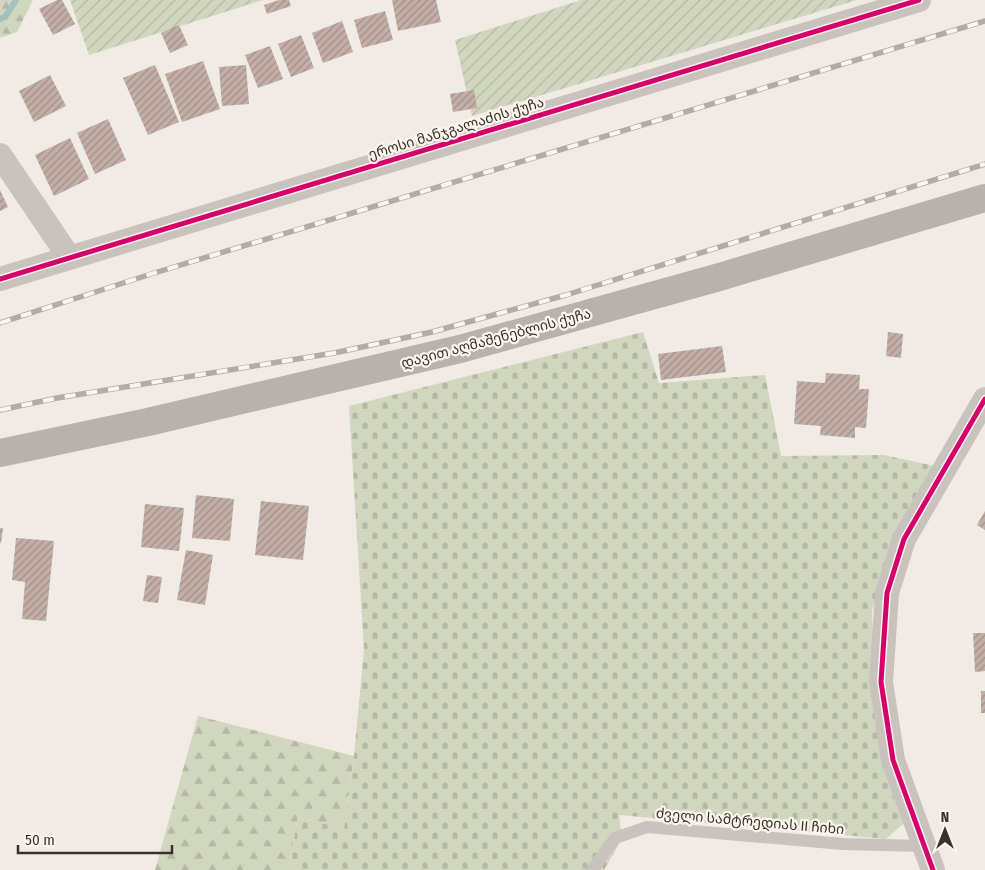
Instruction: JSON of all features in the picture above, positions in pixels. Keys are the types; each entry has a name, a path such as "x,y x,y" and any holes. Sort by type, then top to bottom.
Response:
{"main road":[{"name":"დავით აღმაშენებლის ქუჩა","path":"0,453 148,422 460,349 716,278 985,198"}],"street":[{"name":"ეროსი მანჯგალაძის ქუჩა","path":"0,279 919,0"},
{"path":"0,155 70,257"},
{"path":"933,870 892,760 881,682 887,593 904,539 985,399"}],"lane":[{"name":"ძველი სამტრედიას II ჩიხი","path":"592,870 615,838 647,827 844,844 924,846"}],"green space":[{"path":"0,0 33,0 17,32 0,38"},
{"path":"70,0 263,0 89,55"},
{"path":"581,0 857,0 472,116 455,40"},
{"path":"643,332 659,383 765,375 781,456 884,455 935,466 910,516 872,610 874,683 904,823 886,839 619,815 622,839 604,870 288,870 298,817 344,829 354,756 364,649 349,406"},
{"path":"198,716 354,756 344,829 298,817 288,870 155,870"}],"building":[{"path":"57,0 62,0 75,24 53,35 39,9"},
{"path":"279,0 289,0 291,6 267,14 264,5"},
{"path":"392,0 436,0 441,22 398,31"},
{"path":"385,11 393,40 362,48 354,20"},
{"path":"342,21 353,52 323,63 312,33"},
{"path":"179,25 188,45 170,53 161,33"},
{"path":"301,35 314,68 291,77 278,44"},
{"path":"270,46 283,79 258,88 245,55"},
{"path":"203,61 220,109 182,122 165,74"},
{"path":"155,65 179,122 148,135 123,78"},
{"path":"246,65 249,104 222,106 219,67"},
{"path":"50,75 66,106 34,122 19,91"},
{"path":"474,90 477,108 453,112 450,94"},
{"path":"108,119 126,160 95,174 77,133"},
{"path":"70,138 89,179 54,196 35,155"},
{"path":"0,190 8,207 0,211"},
{"path":"888,332 903,334 901,358 886,356"},
{"path":"722,346 726,372 661,380 658,354"},
{"path":"826,373 860,375 859,389 869,389 866,428 855,427 855,438 820,435 821,426 794,424 797,381 825,383"},
{"path":"196,495 234,499 230,541 192,538"},
{"path":"261,501 309,506 303,560 255,555"},
{"path":"145,504 184,508 179,551 141,547"},
{"path":"985,511 985,530 977,525"},
{"path":"0,528 3,528 1,543 0,543"},
{"path":"16,538 54,541 46,621 22,619 25,582 12,580"},
{"path":"186,550 213,555 205,605 177,600"},
{"path":"147,575 162,577 158,603 143,601"},
{"path":"973,633 985,633 985,671 975,672"},
{"path":"981,691 985,691 985,713 981,713"}],"waterway":[{"path":"0,19 5,17 16,0"}],"railway":[{"path":"0,323 151,274 985,21"},
{"path":"0,410 57,398 334,353 432,332 566,295 985,164"}],"cycle path":[{"path":"0,279 919,0"},
{"path":"933,870 893,760 881,682 887,593 904,539 985,399"}]}
